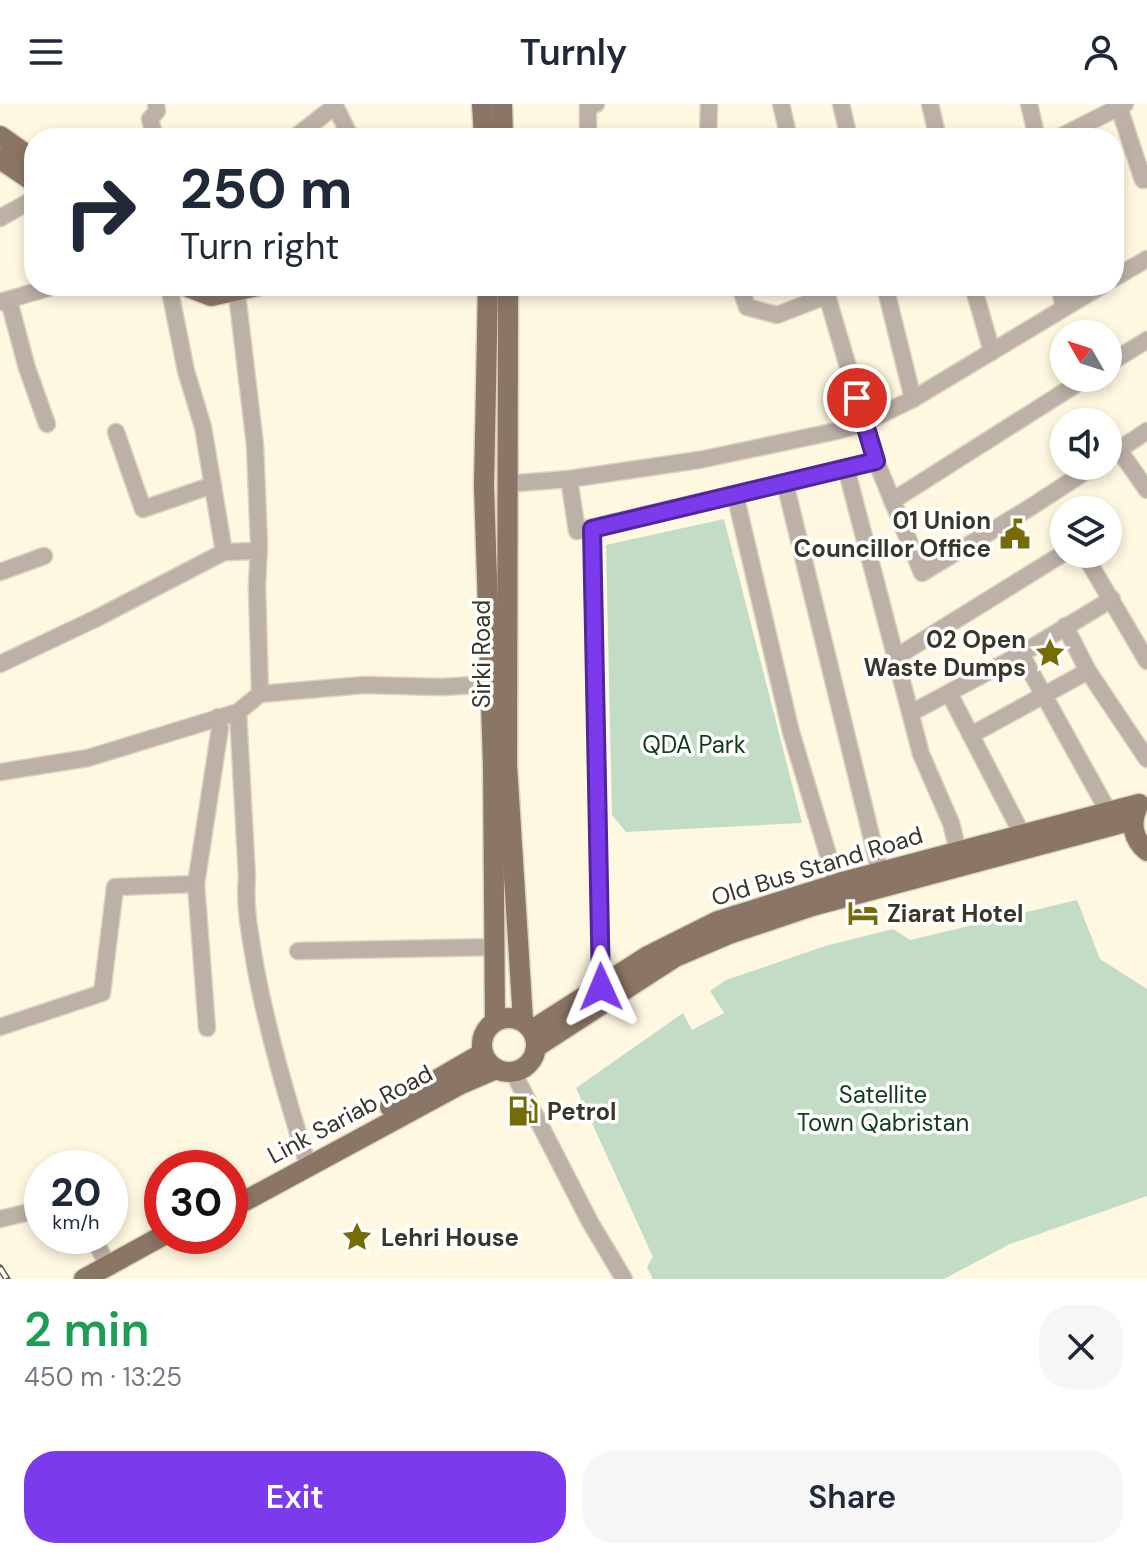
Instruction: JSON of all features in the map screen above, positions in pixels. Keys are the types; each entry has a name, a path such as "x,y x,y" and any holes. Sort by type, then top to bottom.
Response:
{"main road":[{"path":"482,104 483,128"},
{"path":"502,104 503,128"},
{"path":"0,136 24,153"},
{"path":"0,159 24,175"},
{"name":"Sirki Road","path":"488,296 484,486 491,684 495,1021"},
{"name":"Sirki Road","path":"509,296 507,765 531,1033"},
{"path":"1140,807 1136,839 1147,851"},
{"name":"Old Bus Stand Road","path":"531,1033 675,957 729,934 1140,807"},
{"name":"Old Bus Stand Road","path":"531,1033 648,956 718,921 880,872 1108,811 1140,807"},
{"path":"509,1017 531,1033 529,1064 497,1065 483,1035 495,1021 509,1017"},
{"name":"Link Sariab Road","path":"248,1188 305,1156 497,1065"},
{"name":"Link Sariab Road","path":"248,1199 497,1065"},
{"path":"108,1272 144,1248"},
{"path":"84,1279 108,1272 145,1254"}],"street":[{"path":"152,128 150,119 157,111 156,104"},
{"path":"708,128 709,104"},
{"path":"781,104 787,128"},
{"path":"841,104 847,128"},
{"path":"930,104 936,128"},
{"path":"1029,104 1035,128"},
{"path":"306,128 335,105 346,128"},
{"path":"589,128 590,105"},
{"path":"1078,128 1122,106 1146,184"},
{"path":"0,218 24,205"},
{"path":"1124,272 1147,259"},
{"path":"171,296 186,371 203,427 224,552"},
{"path":"244,296 255,445 260,694"},
{"path":"743,296 747,307 777,315 823,296"},
{"path":"827,296 876,461 922,573 1072,480"},
{"path":"887,296 913,399"},
{"path":"976,296 992,352"},
{"path":"1061,296 1064,308"},
{"path":"506,484 569,479 699,460 864,423 913,399 1084,296"},
{"path":"5,302 47,424"},
{"path":"1122,355 1147,340"},
{"path":"892,501 1064,392"},
{"path":"1122,447 1147,431"},
{"path":"116,432 143,509 213,485"},
{"path":"569,479 577,531 876,461"},
{"path":"1122,463 1147,490"},
{"path":"846,468 921,754 951,823 958,851"},
{"path":"785,483 880,872"},
{"path":"735,494 791,732 837,884"},
{"path":"592,529 601,987"},
{"path":"0,664 224,552 259,551"},
{"path":"0,572 44,556"},
{"path":"896,657 1050,562"},
{"path":"1093,568 1147,661"},
{"path":"911,713 1021,654 1112,599"},
{"path":"1065,626 1088,671 1147,759"},
{"path":"1021,654 1108,811"},
{"path":"971,735 1088,671"},
{"path":"0,772 88,758 238,712 260,694 364,685 442,687 491,684"},
{"path":"949,693 1022,834"},
{"path":"238,712 247,878 245,898 250,938 268,1031 305,1156"},
{"path":"207,1028 196,884 220,728 218,717"},
{"path":"0,1027 102,993 115,887 196,884"},
{"path":"298,951 494,947"},
{"path":"497,1065 624,1279"},
{"path":"0,1219 24,1213"}],"green space":[{"name":"QDA Park","path":"724,519 802,823 626,832 612,815 606,545"},
{"name":"Satellite Town Qabristan","path":"1077,900 1100,959 1147,989 1147,1196 1010,1244 944,1279 653,1279 647,1267 653,1257 576,1088 683,1013 692,1030 724,1013 710,991 726,980 825,946 893,929 910,940"}],"railway":[{"path":"0,1268 7,1279"}],"place":[{"name":"01 Union Councillor Office","path":"1015,534"},
{"name":"02 Open Waste Dumps","path":"1050,653"},
{"name":"Ziarat Hotel","path":"863,913"},
{"name":"Petrol","path":"523,1111"},
{"name":"Lehri House","path":"357,1237"}],"route":[{"path":"601,987 592,529 876,461 857,398"}]}
